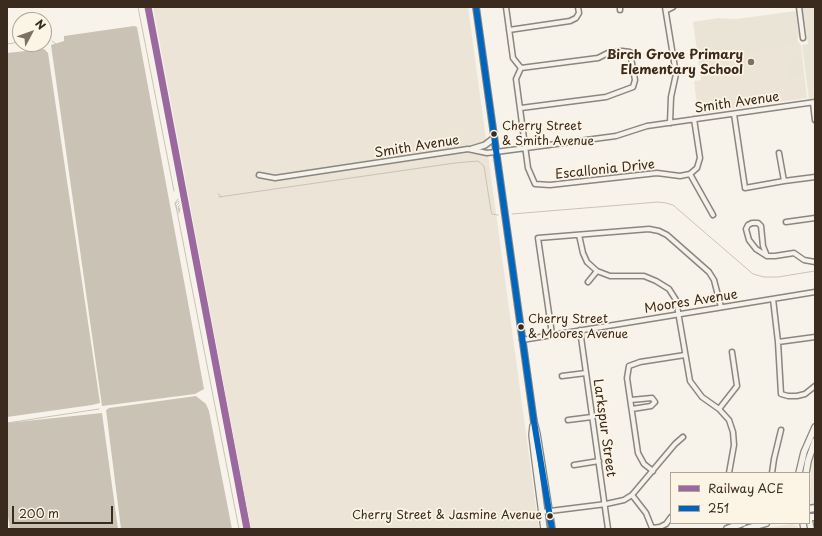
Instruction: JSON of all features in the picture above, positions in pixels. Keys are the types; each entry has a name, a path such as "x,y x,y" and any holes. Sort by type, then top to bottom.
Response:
{"main road":[{"path":"534,422 552,529"},
{"path":"534,422 533,440 544,529"},
{"path":"799,472 804,452 815,427"},
{"path":"806,472 808,461 815,442"},
{"path":"746,529 763,524"},
{"path":"727,529 735,526"}],"street":[{"path":"476,7 534,422"},
{"path":"506,7 513,58 522,68"},
{"path":"510,30 570,21 576,18 579,13 578,7"},
{"path":"670,122 671,97 676,74 666,9 673,7"},
{"path":"799,7 803,38"},
{"path":"521,108 606,97 633,87 635,80 630,52 622,51 610,52 598,58 522,68"},
{"path":"522,68 516,79 526,148"},
{"path":"814,102 815,120"},
{"name":"Smith Avenue","path":"259,175 275,178 472,149 487,153 496,152 616,136 647,126 670,122 814,102"},
{"path":"734,114 745,188 815,177"},
{"path":"694,119 700,158 697,168 690,174 713,215"},
{"path":"472,149 485,145 494,138"},
{"name":"Escallonia Drive","path":"526,148 528,168 535,184 550,185 657,173 680,176 690,174"},
{"path":"779,153 784,181"},
{"path":"786,222 815,218"},
{"path":"767,256 763,246 761,226 758,223 752,222 746,229 749,240 756,250 767,256 794,254 804,260 815,262"},
{"path":"552,334 538,238 649,230 659,231 668,236 709,272 714,280 721,307"},
{"path":"579,235 583,253 588,262 597,271 610,276 644,276 669,289 676,300 690,381 702,397 719,409 729,420 733,432 734,445 729,472"},
{"path":"588,282 597,271"},
{"name":"Moores Avenue","path":"522,340 815,292"},
{"path":"773,300 778,342 781,394 797,396 805,394 815,386"},
{"name":"Larkspur Street","path":"580,330 606,504 608,529"},
{"path":"778,342 815,337"},
{"path":"719,409 737,386 732,352"},
{"path":"653,471 644,464 638,453 627,378 629,366 640,362 686,355"},
{"path":"562,376 586,373"},
{"path":"631,400 652,398 655,402 651,406 632,409"},
{"path":"568,420 592,417"},
{"path":"772,472 781,430"},
{"path":"542,512 606,504 624,500 632,495 682,437"},
{"path":"574,465 599,461"},
{"path":"632,495 646,513 652,528 660,527 666,524 670,518"}],"shaded area":[{"path":"153,7 468,7 539,529 251,529"},
{"path":"802,7 815,7 815,99 809,100 802,45 808,44"},
{"name":"Birch Grove Primary Elementary School","path":"796,11 799,35 797,40 801,45 807,98 698,114 694,81 701,80 693,22 718,18 736,19"},
{"path":"795,12 797,33 796,43 792,45 720,55 720,58 710,59 705,61 705,63 701,63 704,57 700,38 696,39 693,22 717,19 736,20"},
{"path":"134,26 137,27 204,389 195,394 102,406 52,52 52,45 64,41 64,36"},
{"path":"7,53 48,53 100,403 7,417"},
{"path":"800,56 804,76 788,78 785,58"},
{"path":"196,396 206,404 209,411 232,529 121,529 106,410 109,408"},
{"path":"102,413 118,529 10,529 7,510 7,423"},
{"path":"815,449 815,529 810,500 812,452"},
{"path":"792,524 797,526 799,529 759,529"}],"waterway":[{"path":"138,7 174,191"},
{"path":"52,41 56,44"},
{"path":"7,44 12,43"},
{"path":"219,197 478,161 484,166 492,214 498,215"},
{"path":"218,194 222,197"},
{"path":"177,210 175,203 178,199"},
{"path":"175,204 179,201"},
{"path":"512,214 658,202 666,203 673,205 753,274 764,277 778,277 815,271"},
{"path":"179,203 176,206 239,529"},
{"path":"179,211 178,207 180,205"},
{"path":"179,213 180,208"},
{"path":"7,423 99,409"}],"railway":[{"path":"150,7 250,529"}],"rail line":[{"name":"ACE","path":"148,7 247,529"}],"transit line":[{"name":"251","path":"476,7 534,422 552,529"}],"place":[{"name":"Birch Grove Primary Elementary School","path":"751,62"},
{"name":"Cherry Street & Smith Avenue","path":"494,134"},
{"name":"Cherry Street & Moores Avenue","path":"521,327"},
{"name":"Cherry Street & Jasmine Avenue","path":"550,516"}]}
